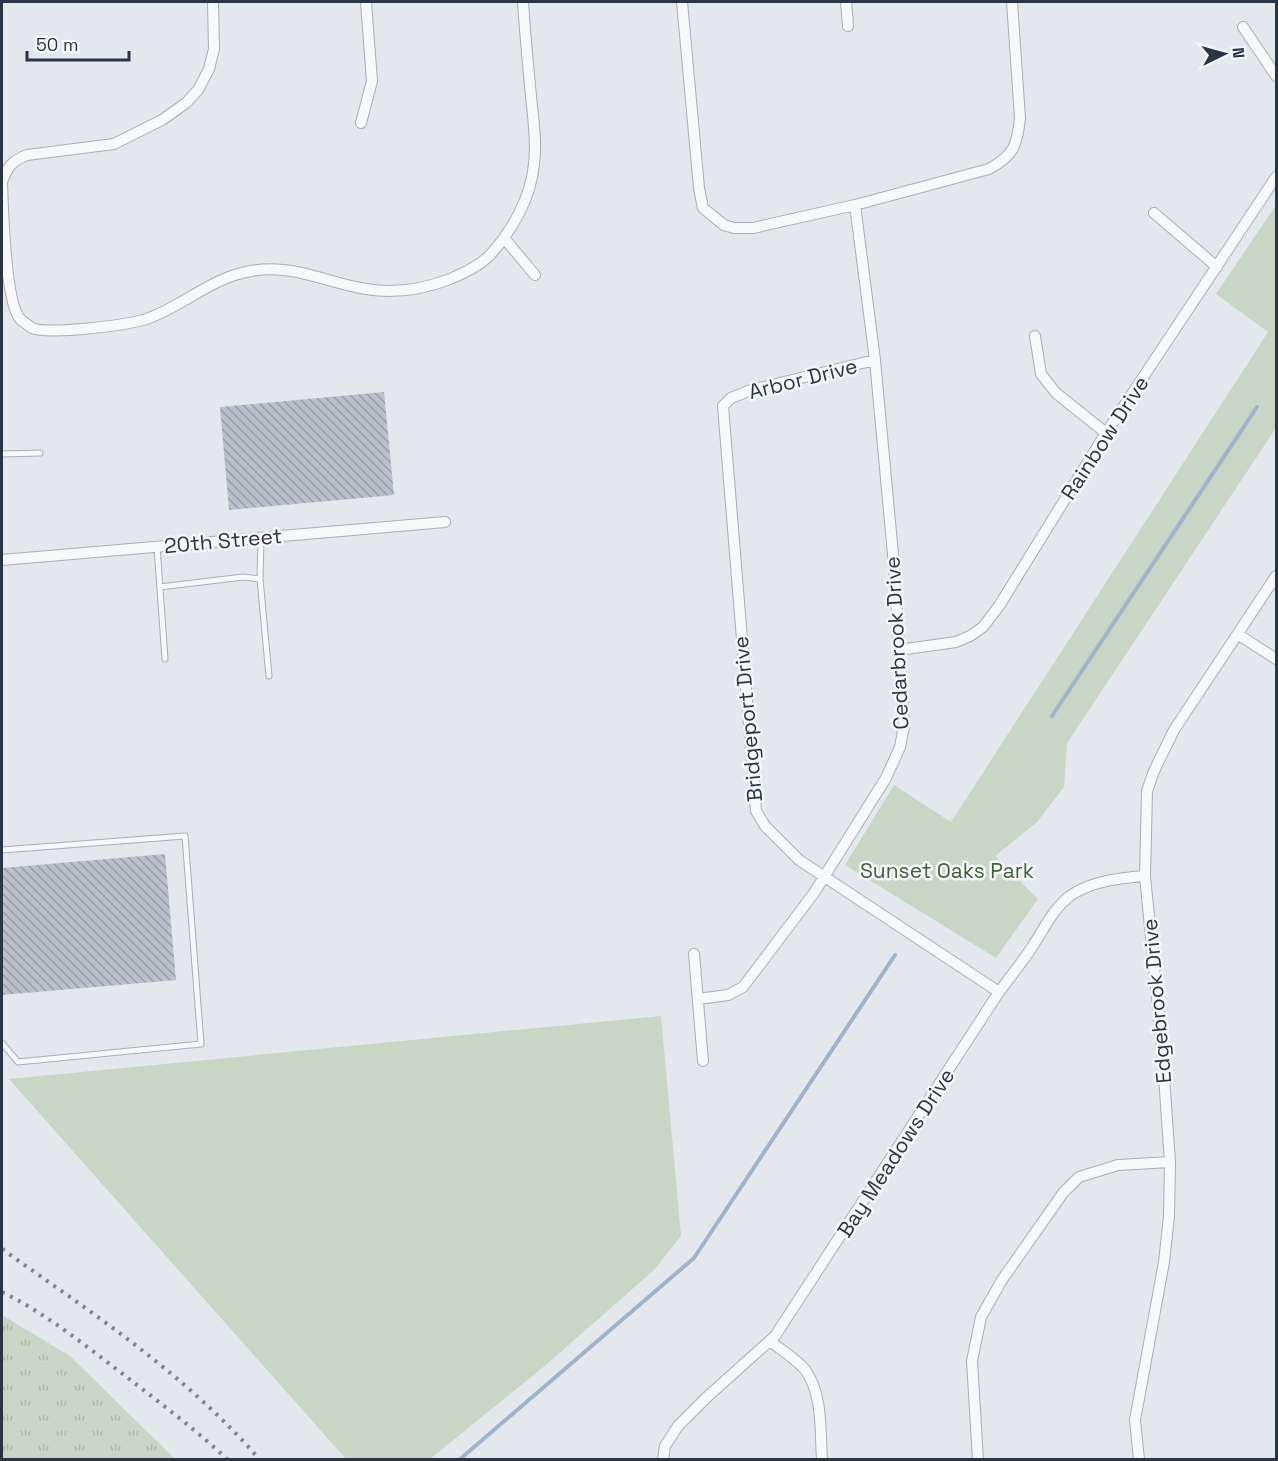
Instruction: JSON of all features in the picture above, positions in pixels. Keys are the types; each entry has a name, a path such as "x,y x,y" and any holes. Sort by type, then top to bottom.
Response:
{"street":[{"path":"213,2 214,49 210,69 198,90 186,103 162,120 114,144 27,155 15,159 6,169 2,182 3,227 11,295 19,318 33,328 51,330 112,325 148,319 230,276 252,270 295,270 364,289 400,291 437,284 487,258 504,238 527,195 534,164 534,127 523,2"},
{"path":"361,123 372,81 366,2"},
{"path":"682,2 699,188 703,208 724,225 734,228 753,228 855,205 989,169 1005,161 1018,137 1020,118 1012,2"},
{"path":"846,2 848,26"},
{"path":"1243,27 1276,76"},
{"name":"Rainbow Drive","path":"899,650 956,642 983,627 999,606 1106,433 1276,177"},
{"name":"Cedarbrook Drive","path":"698,999 728,995 743,987 824,877 886,778 900,747 904,726 875,360 855,205"},
{"path":"1154,213 1217,267"},
{"path":"504,238 535,274"},
{"path":"1035,336 1041,374 1056,393 1106,433"},
{"name":"Arbor Drive","path":"731,398 751,390 875,360"},
{"name":"Bridgeport Drive","path":"731,398 723,406 756,811 765,826 799,860 999,992"},
{"name":"20th Street","path":"2,560 445,522"},
{"name":"Edgebrook Drive","path":"1139,1460 1135,1420 1164,1262 1169,1216 1170,1162 1162,1048 1145,876 1147,791 1174,730 1276,576"},
{"path":"1239,635 1276,659"},
{"name":"Bay Meadows Drive","path":"663,1460 665,1446 678,1426 776,1336 999,992 1033,946 1056,909 1071,896 1091,885 1122,878 1145,876"},
{"path":"694,954 703,1061"},
{"path":"978,1460 972,1361 981,1317 1002,1280 1063,1193 1079,1177 1118,1165 1170,1162"},
{"path":"770,1341 806,1370 814,1386 818,1400 822,1460"}],"lane":[{"path":"2,454 40,453"},
{"path":"261,538 260,579 269,676"},
{"path":"157,547 165,660"},
{"path":"160,587 243,577 260,579"},
{"path":"2,850 185,836 201,1044 18,1062 2,1043"}],"green space":[{"name":"Sunset Oaks Park","path":"1276,205 1276,428 1067,743 1064,787 1037,822 995,856 1038,899 996,958 845,865 894,785 951,822 1268,332 1216,294"},
{"path":"661,1016 681,1236 654,1270 547,1364 430,1459 346,1459 9,1079"},
{"path":"2,1315 70,1356 175,1459 2,1459"}],"building":[{"path":"384,392 394,495 229,510 220,407"},
{"path":"165,854 176,980 2,995 2,868"}],"waterway":[{"path":"1052,716 1257,407"},
{"path":"459,1460 694,1258 895,955"}],"railway":[{"path":"2,1249 104,1321 170,1373 202,1400 260,1460"},
{"path":"2,1292 80,1341 177,1416 228,1460"}]}
